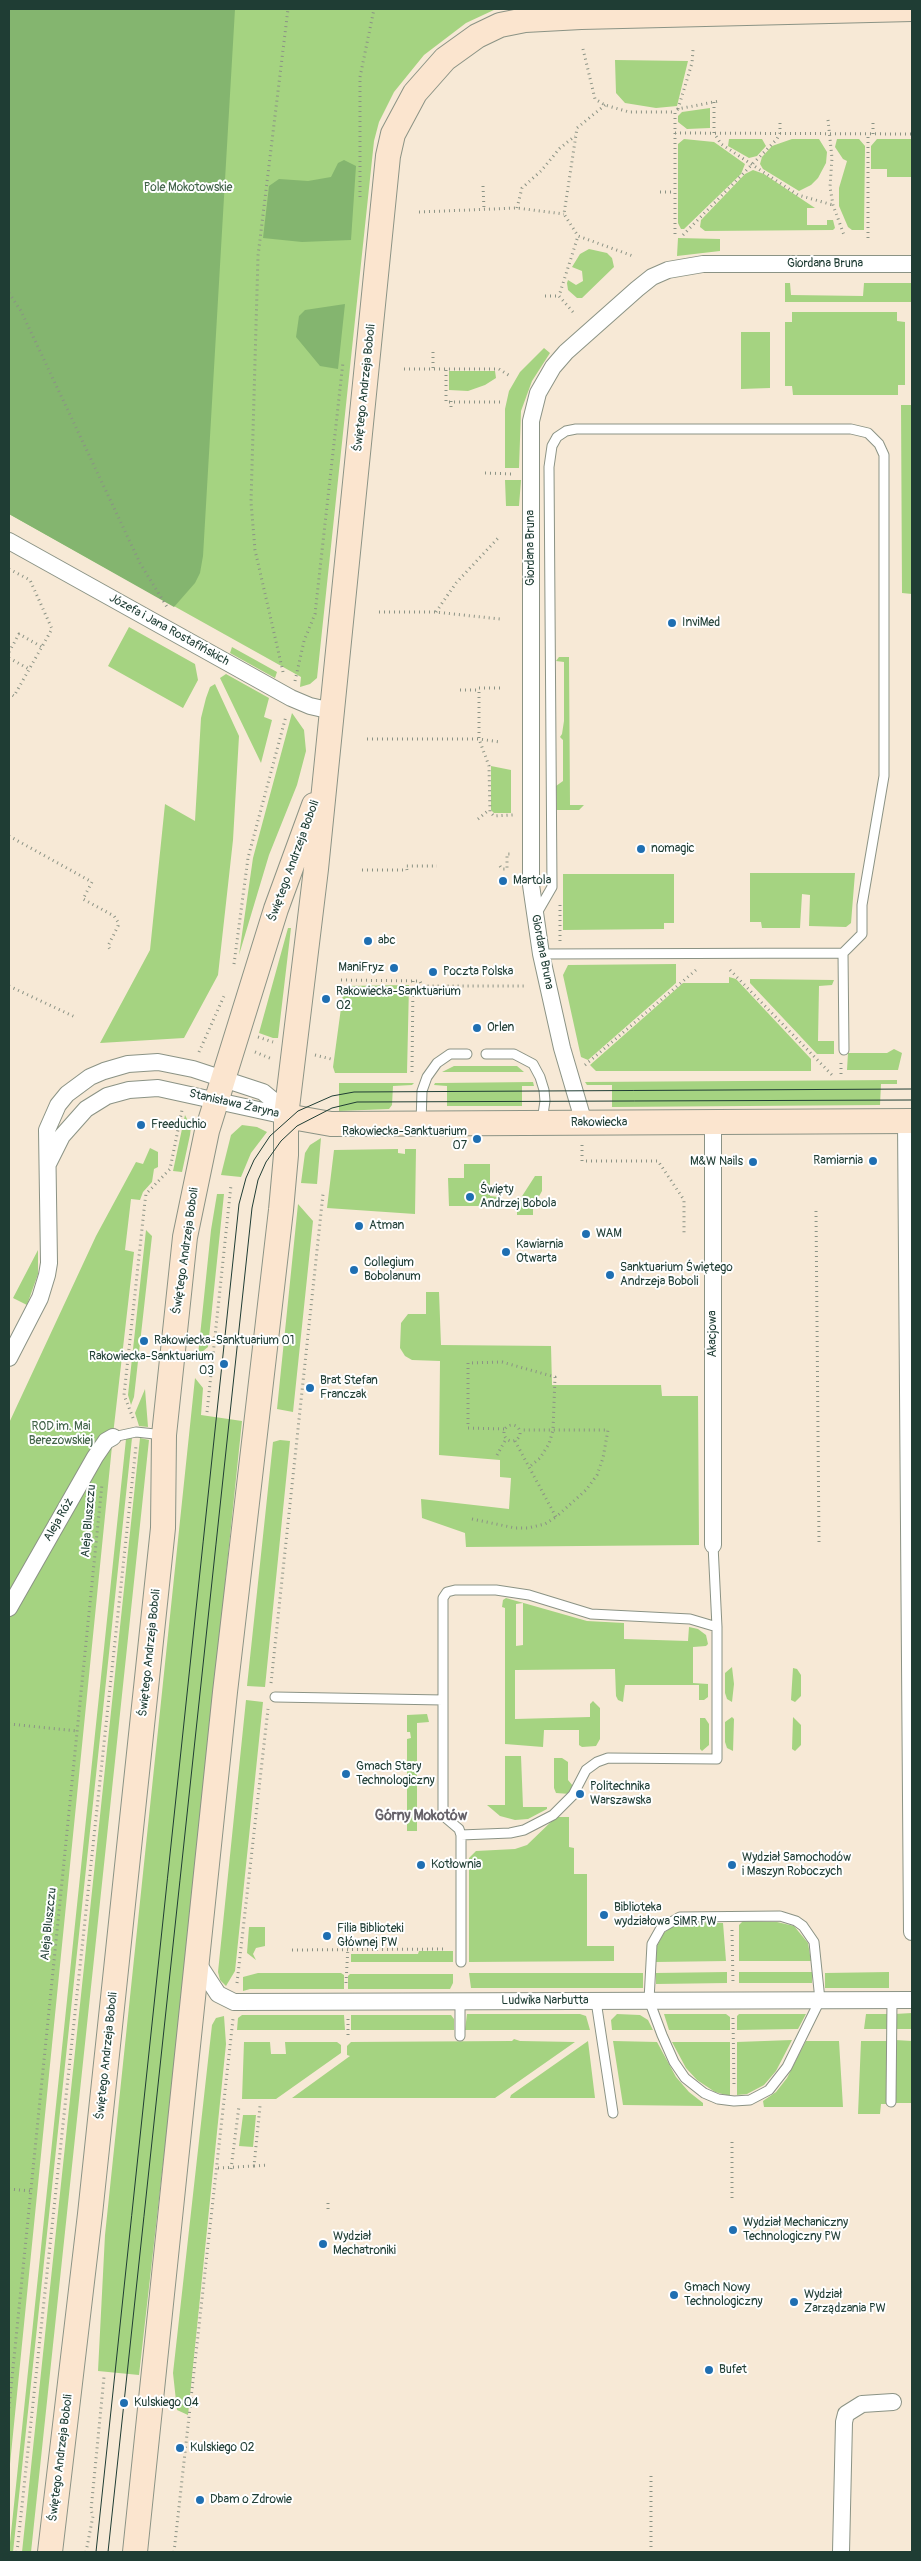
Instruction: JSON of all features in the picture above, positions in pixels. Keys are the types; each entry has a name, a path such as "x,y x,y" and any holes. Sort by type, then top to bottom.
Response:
{"main road":[{"name":"Świętego Andrzeja Boboli","path":"135,2552 197,1962 283,1190 286,1116 326,772 388,156 393,134 410,100 429,75 445,59 478,36 500,25 534,19 694,13 912,9"},
{"name":"Świętego Andrzeja Boboli","path":"50,2552 90,2214 164,1528 164,1435 188,1216 207,1131 225,1078 273,918 326,772"},
{"name":"Rakowiecka","path":"286,1116 331,1124 541,1123 583,1134 713,1123 909,1121"}],"street":[{"name":"Giordana Bruna","path":"583,1134 541,954 531,886 531,421 538,393 549,374 566,352 652,277 668,270 703,264 912,264"},
{"name":"Józefa i Jana Rostafińskich","path":"9,541 291,698 310,706 332,711"},
{"name":"Stanisława Żaryna","path":"9,1358 40,1298 47,1276 49,1263 46,1166 47,1130 51,1118 67,1094 90,1077 119,1066 158,1062 193,1068 263,1092 280,1106 286,1116"},
{"name":"Stanisława Żaryna","path":"46,1166 62,1136 76,1119 97,1101 107,1096 130,1090 158,1088 286,1116"},
{"path":"909,1121 912,1932"},
{"name":"Akacjowa","path":"713,1123 714,1545"},
{"name":"Aleja Róż","path":"9,1608 95,1457 106,1441 113,1437"},
{"name":"Ludwika Narbutta","path":"197,1962 218,1994 225,2000 234,2002 912,2000"},
{"path":"841,2552 844,2422 846,2414 862,2404 893,2402"}],"lane":[{"path":"535,916 552,887 549,467 552,446 557,437 566,431 576,429 851,429 868,433 879,444 884,455 884,776 862,905 862,934 843,953 541,954"},
{"path":"843,953 844,1050"},
{"path":"421,1124 422,1091 427,1077 437,1063 450,1054 467,1054"},
{"path":"486,1054 514,1054 533,1064 544,1090 541,1123"},
{"path":"113,1437 136,1432 164,1435"},
{"path":"462,1835 510,1834 539,1823 574,1795 586,1770 602,1760 717,1759 717,1627 714,1545"},
{"path":"461,1962 462,1835 446,1818 443,1811 443,1598 447,1592 455,1590 512,1592 591,1614 690,1619 717,1627"},
{"path":"275,1697 443,1700"},
{"path":"780,1916 796,1921 810,1934 816,1951 820,2000 792,2057 776,2083 761,2096 750,2100 734,2101 704,2094 684,2078 674,2062 649,2000 650,1952 655,1935 661,1928 680,1918 780,1916"},
{"path":"596,2000 613,2113"},
{"path":"891,2102 892,2000"},
{"path":"460,2001 460,2036"}],"path":[{"path":"283,672 276,632 266,600 255,550 251,502 258,256 288,9"},
{"path":"359,204 360,77 374,9"},
{"path":"583,50 595,99 605,105 629,112 676,111 718,101"},
{"path":"674,234 676,111 692,63 693,50"},
{"path":"714,102 714,133 721,144 798,195 833,205"},
{"path":"605,105 577,128 564,214 578,236 633,256"},
{"path":"683,235 780,133 780,120"},
{"path":"828,120 832,158 830,187 833,205 844,235"},
{"path":"873,134 874,121"},
{"path":"675,133 912,134"},
{"path":"868,134 868,238"},
{"path":"517,208 522,188 541,171 560,148 575,136"},
{"path":"483,186 484,209"},
{"path":"660,192 675,192"},
{"path":"419,212 517,208 564,214"},
{"path":"559,296 578,236"},
{"path":"9,293 22,311 140,562 167,608"},
{"path":"545,296 559,296 573,312"},
{"path":"433,352 433,369"},
{"path":"294,687 304,641 316,609 343,356"},
{"path":"404,369 499,369 510,376"},
{"path":"446,370 446,402 501,402"},
{"path":"451,402 451,407"},
{"path":"486,474 531,474"},
{"path":"436,612 456,583 500,536"},
{"path":"9,569 30,580 52,629 14,696 9,693"},
{"path":"379,612 436,612 500,619"},
{"path":"9,652 19,634 42,647"},
{"path":"9,658 29,669"},
{"path":"460,690 500,688"},
{"path":"479,690 479,739 489,766 489,810 494,816 514,815"},
{"path":"233,967 248,858 288,708"},
{"path":"366,739 479,739 500,742"},
{"path":"478,819 489,810"},
{"path":"9,836 92,882 83,899 114,916 118,922 118,926 108,946 111,951"},
{"path":"500,866 502,869 507,869 507,854 514,854"},
{"path":"362,870 407,870 406,866 437,866"},
{"path":"581,1069 694,970 703,970"},
{"path":"722,970 732,970 832,1075"},
{"path":"341,980 420,981 422,986 527,986"},
{"path":"412,1078 413,981"},
{"path":"9,986 75,1017"},
{"path":"195,1058 226,990"},
{"path":"255,1036 280,1044"},
{"path":"251,1051 277,1061"},
{"path":"310,1054 331,1060"},
{"path":"134,1422 124,1395 146,1194 170,1169 182,1109"},
{"path":"583,1134 582,1161 658,1161 684,1200 684,1235"},
{"path":"207,1412 231,1185"},
{"path":"270,1687 323,1194"},
{"path":"816,1211 819,1543"},
{"path":"472,1519 515,1528 528,1528 545,1524 556,1517 586,1490 596,1475 603,1458 608,1430 552,1430 520,1430 513,1424 504,1429 468,1428 468,1363 502,1362 555,1377 552,1430 549,1444 540,1458 528,1468"},
{"path":"497,1455 506,1438 504,1429"},
{"path":"515,1441 520,1437 520,1430"},
{"path":"17,2552 137,1438"},
{"path":"506,1438 515,1441 556,1517"},
{"name":"Aleja Bluszczu","path":"9,2408 102,1480"},
{"path":"235,1991 240,1973 268,1706"},
{"path":"9,1724 78,1731"},
{"path":"731,1917 733,1990"},
{"path":"346,1968 348,1948"},
{"path":"292,1950 348,1948 451,1949"},
{"path":"733,2013 734,2101"},
{"path":"174,2552 218,2168 233,2014"},
{"path":"231,2169 239,2106"},
{"path":"254,2166 260,2106"},
{"path":"732,2142 732,2200"},
{"path":"218,2168 231,2169 268,2165"},
{"path":"9,2189 31,2192"},
{"path":"328,2202 328,2209"},
{"path":"86,2552 93,2516 91,2510 104,2377"},
{"path":"651,2476 651,2552"}],"green space":[{"name":"Pole Mokotowskie","path":"9,9 496,9 466,23 424,55 394,92 379,122 374,141 317,678 310,684 300,687 301,677 9,514"},
{"path":"9,9 235,9 203,556 200,573 195,583 174,607 9,514"},
{"path":"615,60 688,61 677,106 656,108 625,103 616,93"},
{"path":"710,108 710,128 687,129 678,122 678,116 682,112"},
{"path":"684,139 714,142 745,164 741,174 684,229 681,229 678,223 678,144"},
{"path":"729,139 762,139 766,146 757,156 749,158 728,146"},
{"path":"792,139 819,139 827,152 826,163 818,178 811,185 799,191 763,169 760,164 762,157 772,146"},
{"path":"837,139 859,139 865,146 864,230 852,230 848,227 839,206 839,188 847,161 843,159 835,147"},
{"path":"877,139 912,139 912,177 887,177 887,169 871,169 871,146"},
{"path":"344,160 356,166 351,240 302,242 263,238 269,186 279,179 308,181 331,177 338,163"},
{"path":"753,170 764,174 815,208 807,208 807,225 827,225 827,220 833,220 835,228 833,230 705,231 700,227 701,220 745,174"},
{"path":"678,238 720,239 720,251 677,256"},
{"path":"589,249 607,253 612,258 614,267 582,298 577,298 568,290 567,283 568,280 576,285 583,281 582,271 572,267 580,254"},
{"path":"785,283 790,283 791,295 863,296 864,283 912,283 912,302 785,302"},
{"path":"345,304 338,369 320,366 296,337 299,316 305,310"},
{"path":"792,312 897,312 897,321 905,322 905,385 898,385 898,395 793,395 792,386 785,386 785,322 792,322"},
{"path":"741,332 770,332 770,388 741,389"},
{"path":"544,348 550,353 532,381 521,411 519,468 505,468 505,409 509,391 520,372"},
{"path":"449,371 495,371 496,378 485,385 468,391 449,390"},
{"path":"901,405 912,405 912,594 902,593"},
{"path":"505,480 521,480 519,506 506,506"},
{"path":"129,627 195,664 198,680 183,708 108,666"},
{"path":"232,647 277,672 275,678 230,653"},
{"path":"559,657 569,657 570,805 584,805 579,810 557,810 556,786 563,781 563,740 560,737 564,721 564,662 556,661"},
{"path":"226,674 269,698 264,717 272,720 261,763 220,678"},
{"path":"215,684 239,736 233,840 218,975 184,1038 100,1043 150,950 165,804 195,821 201,718 210,687"},
{"path":"292,713 304,730 306,751 297,785 269,855 239,955 253,858"},
{"path":"491,766 511,770 511,813 494,813 491,810"},
{"path":"750,873 855,873 851,923 846,927 809,926 810,895 802,894 800,928 762,928 761,922 750,922"},
{"path":"563,874 674,874 674,923 664,923 664,929 563,930"},
{"path":"288,928 291,928 278,1038 273,1038 259,1033"},
{"path":"676,964 676,983 588,1060 581,1057 563,975 568,965"},
{"path":"729,977 736,979 811,1059 811,1071 596,1071 590,1065 683,983 729,983"},
{"path":"750,979 834,980 832,985 819,986 818,1041 834,1041 834,1054 817,1054 750,983"},
{"path":"409,985 407,1073 335,1073 333,1067 344,986"},
{"path":"894,1049 902,1053 898,1070 847,1070 848,1053 887,1053"},
{"path":"454,1066 517,1066 524,1072 442,1072"},
{"path":"897,1080 897,1084 881,1084 880,1105 612,1107 612,1085 587,1085 585,1082"},
{"path":"533,1082 534,1086 522,1086 522,1106 447,1106 447,1086 434,1085 435,1083"},
{"path":"339,1083 414,1083 412,1085 393,1086 392,1105 389,1109 339,1111"},
{"path":"185,1115 191,1127 190,1135 182,1172 173,1171"},
{"path":"242,1125 257,1127 267,1132 251,1153 241,1177 221,1175 231,1135"},
{"path":"321,1138 317,1184 301,1183 305,1153 310,1145"},
{"name":"ROD im. Mai Berezowskiej","path":"150,1148 158,1152 158,1167 154,1169 152,1182 143,1192 140,1200 131,1199 125,1250 134,1252 114,1426 9,2474 9,1423 96,1236 136,1162 143,1164"},
{"path":"398,1149 398,1153 405,1154 405,1149 416,1149 415,1214 327,1208 334,1150"},
{"path":"464,1164 490,1164 490,1196 499,1197 496,1203 490,1206 449,1206 448,1178 464,1178"},
{"path":"535,1176 542,1176 542,1191 533,1207 533,1215 517,1215 517,1204"},
{"path":"217,1194 224,1194 208,1347 198,1355 211,1230"},
{"path":"298,1204 313,1221 293,1412 277,1409"},
{"path":"146,1230 152,1236 134,1397 131,1405 128,1395"},
{"path":"38,1250 38,1274 27,1305 13,1298"},
{"path":"426,1292 439,1292 441,1345 551,1346 552,1385 661,1385 662,1396 698,1396 699,1545 466,1547 465,1533 422,1518 421,1499 509,1509 511,1478 500,1477 500,1460 439,1455 440,1361 412,1360 405,1356 400,1348 401,1323 408,1314 426,1314"},
{"path":"195,1378 203,1388 201,1415 242,1421 182,1997 139,2375 98,2371 105,2235"},
{"path":"145,1389 148,1427 139,1426 135,1413"},
{"path":"132,1438 13,2552 9,2552 126,1439"},
{"path":"140,1438 149,1440 31,2552 22,2552"},
{"path":"280,1440 290,1441 265,1687 247,1686 273,1442"},
{"path":"506,1598 587,1621 624,1623 624,1639 688,1641 689,1627 698,1629 706,1635 708,1644 706,1646 693,1647 693,1683 708,1684 708,1697 704,1700 699,1700 699,1685 625,1685 623,1702 618,1700 616,1696 615,1669 515,1670 515,1719 590,1717 590,1704 593,1701 600,1708 600,1739 596,1746 582,1747 579,1745 579,1730 544,1730 543,1747 505,1744 505,1608 502,1607 503,1600","holes":["523,1603 523,1645 516,1646 516,1604"]},
{"path":"732,1667 734,1684 732,1702 727,1699 725,1693 725,1673"},
{"path":"793,1668 797,1669 801,1675 801,1696 795,1702 791,1700"},
{"path":"246,1700 263,1702 235,1971 226,1986 220,1980 218,1972"},
{"path":"427,1714 429,1722 417,1723 417,1831 407,1831 407,1739 411,1738 410,1732 407,1732 407,1715"},
{"path":"732,1717 734,1719 733,1751 727,1748 725,1742 725,1722"},
{"path":"793,1717 801,1725 801,1745 795,1751 792,1749"},
{"path":"700,1718 705,1718 709,1724 709,1745 702,1751 700,1749"},
{"path":"505,1756 521,1756 523,1807 547,1807 547,1809 528,1819 515,1820 500,1816 487,1805 505,1805"},
{"path":"554,1758 562,1758 568,1762 568,1780 573,1786 570,1794 556,1793 554,1788"},
{"path":"556,1817 569,1817 569,1847 574,1848 574,1874 587,1874 587,1946 614,1946 614,1961 469,1962 469,1858 476,1851 515,1849 527,1845"},
{"path":"743,1921 777,1922 794,1926 808,1943 811,1961 739,1961 739,1925"},
{"path":"686,1922 723,1923 726,1961 656,1962 657,1946 664,1933 674,1925"},
{"path":"249,1927 265,1927 265,1946 256,1948 253,1954 256,1960 247,1953"},
{"path":"419,1951 453,1951 453,1962 351,1962 351,1954 418,1954"},
{"path":"727,1972 727,1983 656,1984 656,1973"},
{"path":"739,1972 812,1972 812,1983 739,1983"},
{"path":"889,1972 889,1988 825,1988 825,1973"},
{"path":"258,1973 341,1973 344,1975 344,1989 250,1989 243,1991 243,1977"},
{"path":"469,1973 643,1973 643,1988 471,1988"},
{"path":"350,1974 453,1974 453,1983 450,1989 348,1989 348,1976"},
{"path":"912,2013 912,2029 895,2029 895,2014"},
{"path":"467,2014 580,2014 586,2016 590,2030 465,2030"},
{"path":"617,2014 640,2015 648,2020 653,2030 612,2030 611,2020"},
{"path":"664,2014 726,2014 730,2017 730,2030 669,2030"},
{"path":"739,2014 806,2014 798,2029 737,2030 737,2016"},
{"path":"866,2014 887,2014 887,2029 864,2029"},
{"path":"242,2015 344,2015 345,2030 237,2030 238,2018"},
{"path":"351,2015 451,2015 454,2019 454,2030 351,2030"},
{"path":"224,2016 226,2044 188,2415 177,2410 173,2373 212,2025 216,2018"},
{"path":"514,2039 520,2041 575,2042 495,2098 292,2098 350,2056 347,2055 347,2046 351,2042 512,2041"},
{"path":"792,2040 776,2071 764,2085 747,2094 737,2095 737,2042"},
{"path":"895,2040 912,2041 912,2103 895,2103"},
{"path":"588,2041 595,2098 510,2098 511,2095"},
{"path":"613,2041 657,2042 676,2077 689,2092 703,2103 703,2106 623,2105"},
{"path":"806,2041 839,2041 843,2107 764,2107 763,2101 776,2092 787,2078"},
{"path":"861,2041 887,2041 887,2104 881,2104 880,2114 858,2114"},
{"path":"244,2042 270,2042 271,2054 286,2054 285,2042 337,2042 341,2045 341,2053 276,2099 242,2099"},
{"path":"672,2042 730,2042 730,2096 715,2092 697,2080 686,2068"},
{"path":"243,2115 256,2115 253,2147 239,2146"}],"tram line":[{"path":"96,2552 239,1204 246,1178 254,1160 270,1136 298,1111 332,1096 354,1092 912,1089"},
{"path":"108,2552 252,1208 258,1180 266,1162 281,1141 297,1126 332,1108 357,1102 912,1100"}],"place":[{"name":"InviMed","path":"672,623"},
{"name":"nomagic","path":"641,849"},
{"name":"Martola","path":"503,881"},
{"name":"abc","path":"368,941"},
{"name":"ManiFryz","path":"394,968"},
{"name":"Poczta Polska","path":"433,972"},
{"name":"Rakowiecka-Sanktuarium 02","path":"326,999"},
{"name":"Orlen","path":"477,1028"},
{"name":"Freeduchio","path":"141,1125"},
{"name":"Rakowiecka-Sanktuarium 07","path":"477,1139"},
{"name":"Ramiarnia","path":"873,1161"},
{"name":"M&W Nails","path":"753,1162"},
{"name":"Święty Andrzej Bobola","path":"470,1197"},
{"name":"Atman","path":"359,1226"},
{"name":"WAM","path":"586,1234"},
{"name":"Kawiarnia Otwarta","path":"506,1252"},
{"name":"Collegium Bobolanum","path":"354,1270"},
{"name":"Sanktuarium Świętego Andrzeja Boboli","path":"610,1275"},
{"name":"Rakowiecka-Sanktuarium 01","path":"144,1341"},
{"name":"Rakowiecka-Sanktuarium 03","path":"224,1364"},
{"name":"Brat Stefan Franczak","path":"310,1388"},
{"name":"Gmach Stary Technologiczny","path":"346,1774"},
{"name":"Politechnika Warszawska","path":"580,1794"},
{"name":"Kotłownia","path":"421,1865"},
{"name":"Wydział Samochodów i Maszyn Roboczych","path":"732,1865"},
{"name":"Biblioteka wydziałowa SiMR PW","path":"604,1915"},
{"name":"Filia Biblioteki Głównej PW","path":"327,1936"},
{"name":"Wydział Mechaniczny Technologiczny PW","path":"733,2230"},
{"name":"Wydział Mechatroniki","path":"323,2244"},
{"name":"Gmach Nowy Technologiczny","path":"674,2295"},
{"name":"Wydział Zarządzania PW","path":"794,2302"},
{"name":"Bufet","path":"709,2370"},
{"name":"Kulskiego 04","path":"124,2403"},
{"name":"Kulskiego 02","path":"180,2448"},
{"name":"Dbam o Zdrowie","path":"200,2500"}],"district":[{"name":"Górny Mokotów","path":"421,1816"}]}
